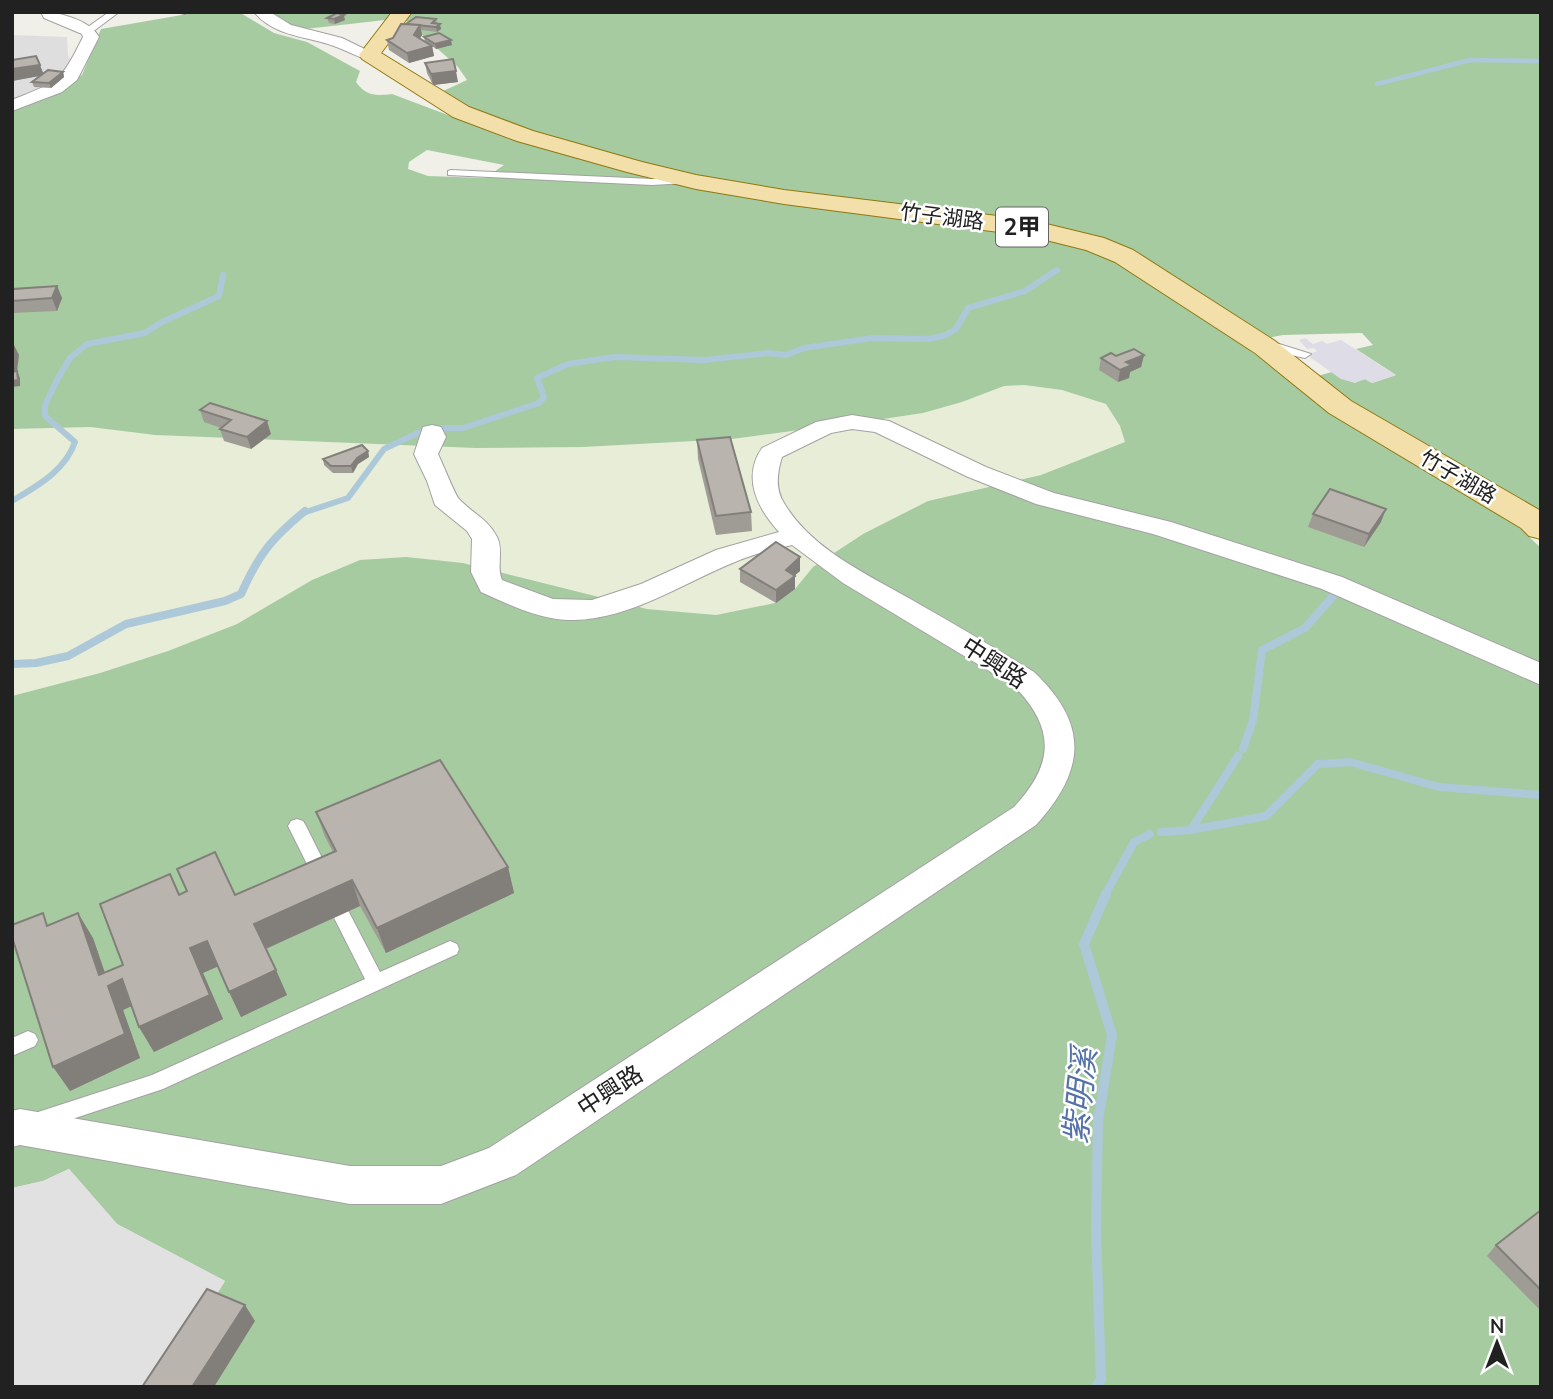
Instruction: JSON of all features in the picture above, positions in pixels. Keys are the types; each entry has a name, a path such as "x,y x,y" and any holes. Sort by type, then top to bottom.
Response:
{"main road":[{"path":"369,55 402,12"},
{"name":"竹子湖路","path":"369,55 402,70 461,112 525,136 688,180 784,197 1061,233 1095,243 1125,257 1265,347 1340,407 1538,523"}],"street":[{"path":"12,106 56,88 71,77 91,37 88,32 57,20 49,15 50,12"},
{"name":"竹子湖路","path":"261,12 285,30 330,40 369,55"},
{"name":"中興路","path":"16,1128 350,1185 441,1185 502,1162 1025,816 1045,797 1061,756 1062,735 1046,703 1024,679 838,568 797,535 771,504 764,485 764,471 771,453 824,427 852,422 881,426 977,472 1045,499 1162,528 1332,583 1541,675"},
{"path":"430,428 434,437 426,454 440,481 444,500 477,526 485,539 485,572 491,586 541,605 570,611 589,610 616,603 729,555 797,535"}],"lane":[{"path":"88,32 115,12"},
{"path":"451,173 652,182 688,180"},
{"path":"1265,347 1276,346 1304,354"},
{"path":"297,826 376,983"},
{"path":"16,1128 156,1083 450,949"}],"shaded area":[{"path":"12,35 67,37 68,56 82,75 31,102 12,108"},
{"path":"1305,338 1313,344 1341,340 1396,375 1372,383 1365,379 1355,383 1341,379 1307,355 1317,351 1314,348 1307,349 1299,340"},
{"path":"69,1169 117,1224 225,1281 158,1387 12,1387 12,1188 43,1181"}],"green space":[{"path":"199,12 239,12 274,33 307,42 360,71 356,82 367,92 376,95 392,94 493,132 777,202 888,218 1013,231 1090,250 1122,266 1242,344 1292,383 1332,372 1348,380 1365,379 1372,383 1396,375 1356,349 1373,345 1362,333 1283,335 1262,339 1114,246 898,208 703,179 614,156 484,116 441,92 467,80 458,67 403,18 305,29 293,28 272,12 1541,12 1541,522 1500,510 1541,548 1541,1387 158,1387 225,1281 117,1224 69,1169 43,1181 12,1188 12,696 100,673 168,651 237,624 312,580 360,560 406,557 463,563 647,609 716,615 775,603 795,589 813,567 863,534 928,501 1041,475 1125,442 1120,426 1106,404 1062,390 1024,385 1004,386 923,413 883,419 732,439 583,447 475,448 155,435 90,427 12,429 12,108 31,102 82,75 101,29","holes":["427,150 504,165 485,178 428,176 408,169 409,162"]},
{"path":"1024,385 1062,390 1107,404 1120,426 1125,443 1041,475 928,501 863,534 813,567 795,589 776,603 716,615 647,609 463,563 360,560 312,580 237,624 168,651 100,673 12,696 12,429 90,427 155,435 475,448 583,447 732,439 883,419 923,413 1004,386"}],"building":[{"path":"337,13 344,15 334,19 327,18"},
{"path":"416,17 436,19 432,23 440,24 436,27 406,24"},
{"path":"401,24 420,25 414,35 432,46 407,53 387,40 393,38"},
{"path":"439,33 451,40 435,44 424,37"},
{"path":"36,56 40,65 12,69 12,60"},
{"path":"453,59 456,71 431,74 425,63"},
{"path":"48,70 63,72 49,83 32,82"},
{"path":"57,286 52,298 12,301 13,289"},
{"path":"1134,349 1144,355 1126,362 1132,365 1120,370 1101,358 1111,353 1116,356"},
{"path":"17,371 18,380 12,381 12,372"},
{"path":"210,403 267,421 247,437 220,429 231,420 200,410"},
{"path":"730,437 751,512 716,516 697,440"},
{"path":"362,445 368,451 351,466 331,466 323,459"},
{"path":"1330,489 1386,509 1369,534 1313,514"},
{"path":"776,542 800,557 786,570 795,576 776,590 740,569"},
{"path":"440,760 508,867 377,928 352,880 254,924 276,970 229,992 207,941 190,948 210,995 139,1027 122,979 108,986 125,1034 53,1067 12,937 12,925 43,913 47,926 78,913 99,975 123,965 100,904 170,874 179,895 187,891 177,869 215,852 235,895 336,851 316,812"},
{"path":"1541,1210 1541,1290 1496,1245"},
{"path":"207,1289 245,1305 192,1387 142,1387"}],"waterway":[{"path":"1377,84 1470,60 1541,61"},
{"path":"303,513 348,498 384,449 418,433 442,428 463,428 539,403 544,397 537,378 568,364 615,357 704,360 768,353 786,355 804,348 873,338 929,339 946,335 956,329 968,308 1025,291 1057,270"},
{"path":"12,501 57,469 75,442 45,416 45,405 70,358 87,344 145,333 162,322 219,296 223,275"},
{"path":"12,664 36,663 68,656 126,624 225,601 241,594 267,548 305,511"},
{"path":"1243,749 1253,720 1262,650 1305,628 1335,594"},
{"path":"1191,830 1238,756"},
{"name":"紫明溪","path":"1191,830 1266,816 1318,764 1350,762 1439,787 1541,795"},
{"name":"紫明溪","path":"1161,832 1191,830"},
{"name":"紫明溪","path":"1105,895 1134,842 1150,834"},
{"name":"紫明溪","path":"1096,1387 1101,1380 1096,1231 1098,1121 1112,1035 1084,944 1106,894"}]}
